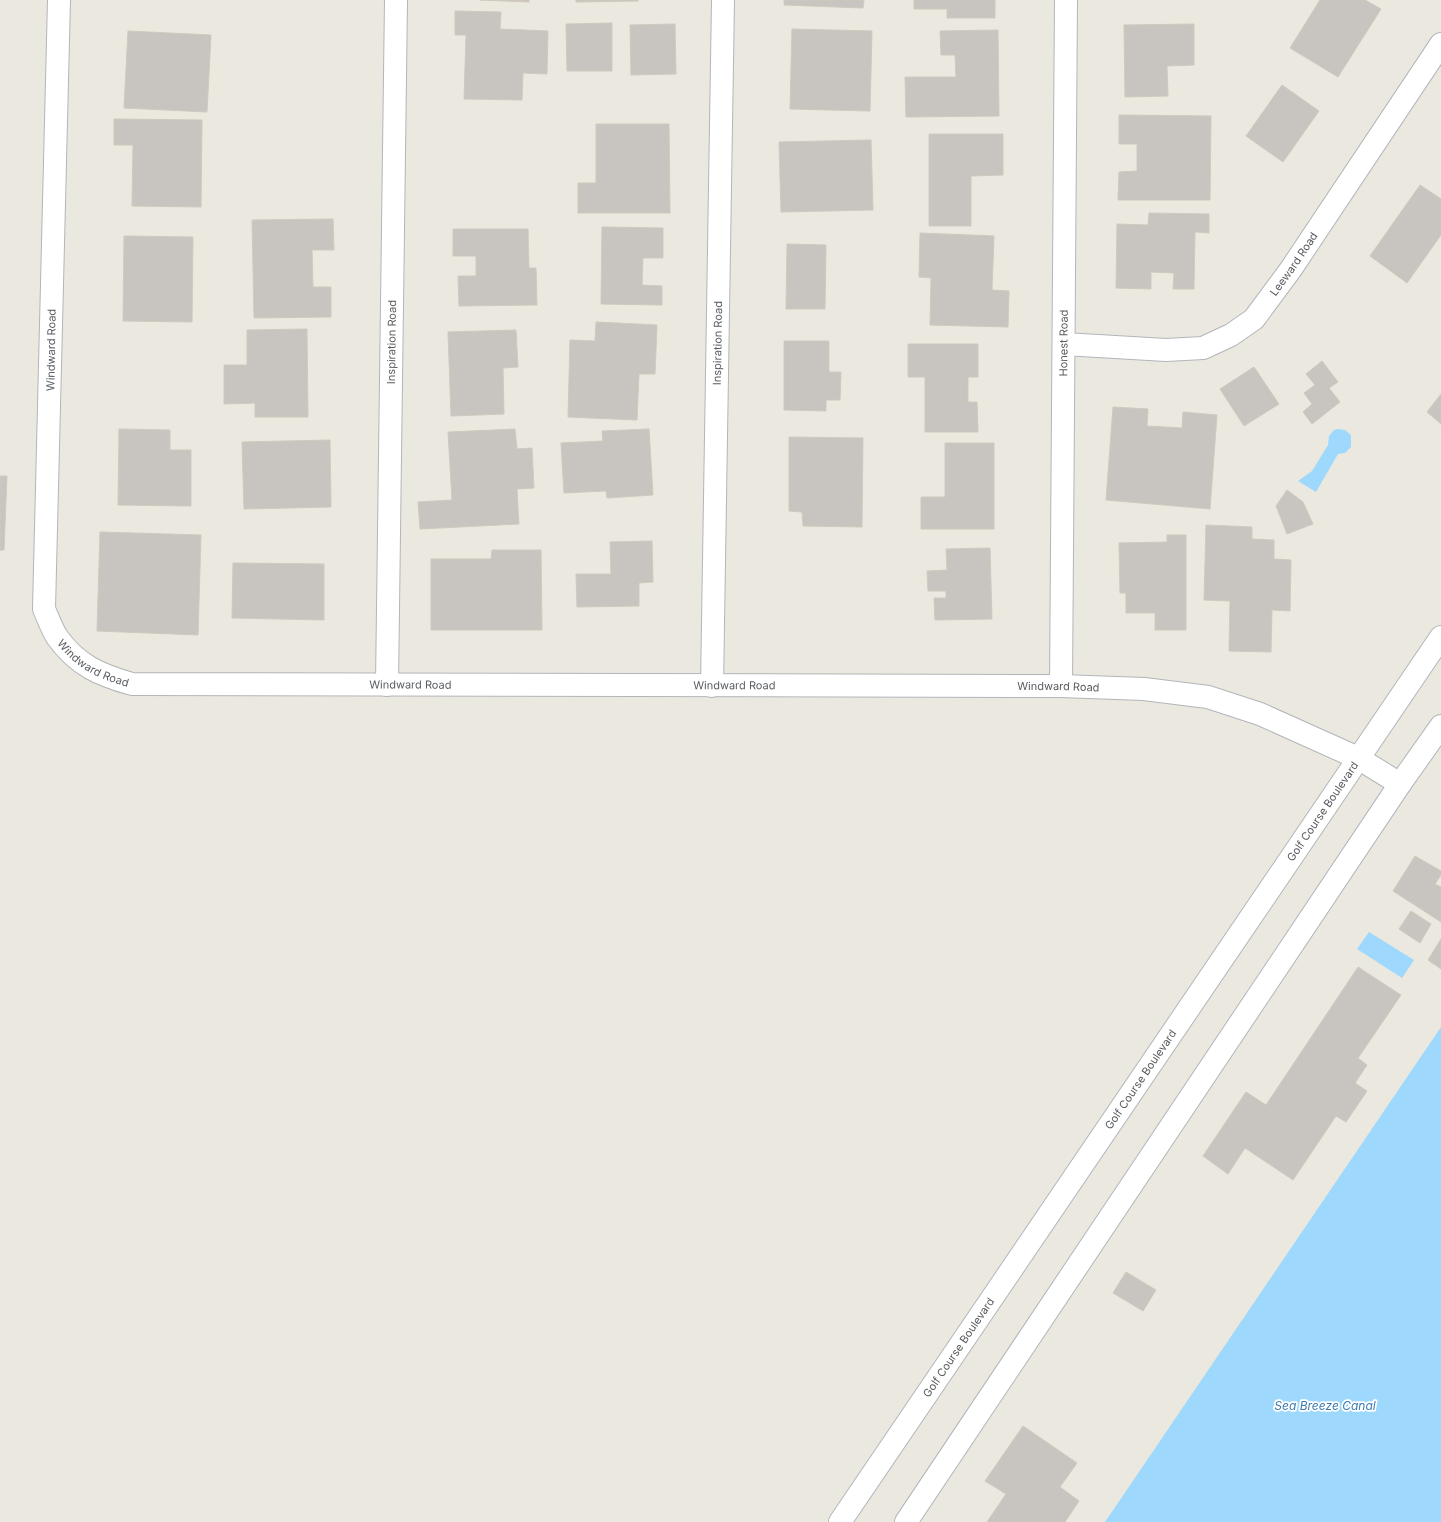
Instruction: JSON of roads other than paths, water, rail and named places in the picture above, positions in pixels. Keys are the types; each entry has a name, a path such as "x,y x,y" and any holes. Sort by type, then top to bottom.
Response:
{"street":[{"name":"Windward Road","path":"59,0 44,609 57,636 77,660 103,676 132,684 1060,686 1144,689 1208,697 1260,714 1358,758 1400,784"},
{"name":"Inspiration Road","path":"387,685 396,0"},
{"name":"Inspiration Road","path":"712,686 723,0"},
{"name":"Honest Road","path":"1060,686 1066,0"},
{"name":"Leeward Road","path":"1064,344 1166,350 1203,348 1231,335 1254,319 1291,269 1441,44"},
{"name":"Golf Course Boulevard","path":"840,1522 1441,637"},
{"path":"906,1522 1400,784 1441,726"}],"water":[{"path":"1334,430 1345,430 1351,435 1351,447 1345,453 1338,454 1316,492 1298,481 1312,471 1328,445 1329,436"},
{"path":"1369,932 1414,960 1402,978 1357,949"},
{"name":"Sea Breeze Canal","path":"1441,1027 1441,1522 1105,1522"}]}
